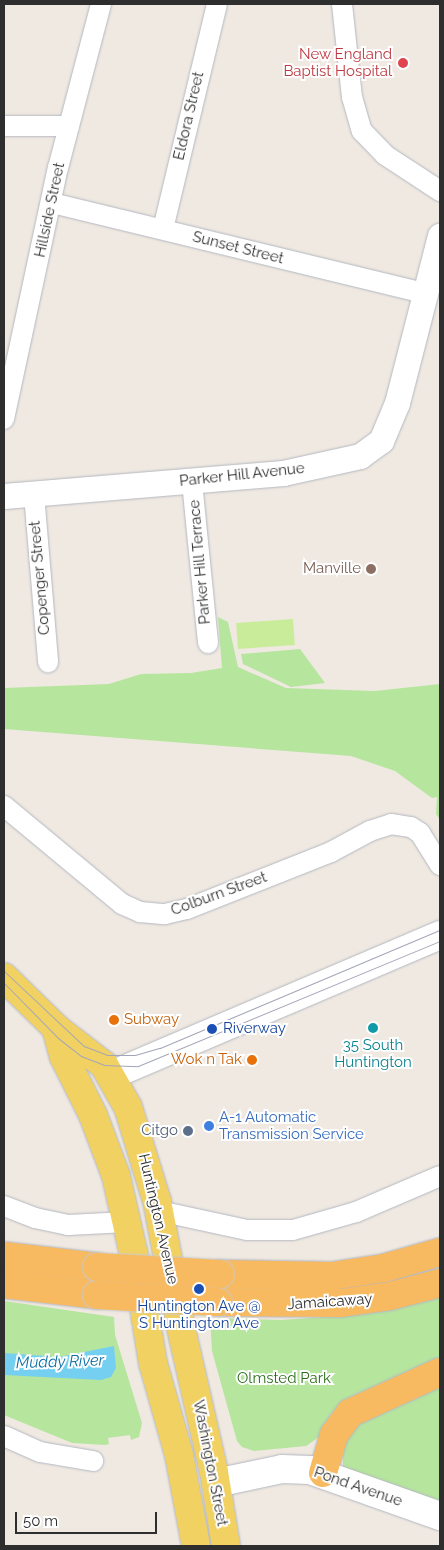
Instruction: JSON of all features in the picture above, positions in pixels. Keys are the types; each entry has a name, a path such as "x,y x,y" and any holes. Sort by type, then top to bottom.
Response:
{"highway":[{"name":"Jamaicaway","path":"4,1256 97,1267 220,1274 332,1276 384,1268 440,1252"},
{"name":"Jamaicaway","path":"4,1284 97,1294 218,1302 341,1303 390,1296 440,1282"},
{"path":"323,1473 334,1435 350,1413 440,1372"}],"main road":[{"path":"64,1057 93,1074 112,1075 440,935"},
{"name":"Huntington Avenue","path":"4,977 56,1028 95,1057 112,1075 135,1125 159,1210 193,1380"},
{"name":"Huntington Avenue","path":"56,1028 64,1057 110,1159 127,1222 160,1390"},
{"path":"110,1159 104,1102 106,1086 112,1075"},
{"name":"Washington Street","path":"193,1380 216,1483 226,1546"},
{"name":"Washington Street","path":"160,1390 179,1454 196,1546"},
{"name":"Pond Avenue","path":"216,1483 282,1469 323,1473 440,1516"}],"street":[{"name":"Hillside Street","path":"4,418 69,126 102,4"},
{"name":"Eldora Street","path":"163,230 217,4"},
{"path":"342,4 352,97 362,131 385,155 440,191"},
{"path":"4,126 69,126"},
{"name":"Sunset Street","path":"52,203 423,293"},
{"name":"Parker Hill Avenue","path":"4,496 283,473 360,456 381,441 397,403 423,293 440,235"},
{"name":"Parker Hill Terrace","path":"192,482 208,642"},
{"name":"Copenger Street","path":"34,494 48,662"},
{"name":"Colburn Street","path":"4,806 122,904 140,912 165,914 188,909 337,849 370,831 390,824 411,827 420,833 440,865"},
{"path":"159,1210 247,1230 293,1230 356,1212 440,1176"},
{"path":"4,1206 35,1218 68,1225 127,1222"},
{"path":"4,1436 40,1452 93,1461"}],"green space":[{"path":"218,617 228,622 238,667 286,688 375,691 440,684 440,820 436,814 437,797 432,798 395,771 351,756 4,729 4,688 109,684 141,674 191,673 222,668"},
{"path":"293,619 295,645 238,649 236,623"},
{"path":"300,649 325,683 291,687 243,664 241,654"},
{"name":"Olmsted Park","path":"440,1296 440,1358 349,1398 331,1414 319,1437 306,1446 254,1451 242,1447 237,1441 212,1351 210,1318 281,1320 324,1317 366,1312"},
{"path":"4,1301 114,1317 115,1335 142,1423 139,1437 131,1440 130,1435 108,1438 109,1444 105,1445 72,1443 4,1415"},
{"name":"Olmsted Park","path":"440,1385 440,1504 343,1468 343,1441 359,1421"}],"water":[{"name":"Muddy River","path":"114,1346 116,1368 111,1377 101,1380 4,1375 4,1353 59,1357"}],"tram line":[{"path":"4,971 84,1046 107,1055 135,1055 160,1048 440,930"},
{"path":"4,983 58,1038 81,1056 104,1065 138,1066 440,941"}],"place":[{"name":"New England Baptist Hospital","path":"403,63"},
{"name":"Manville","path":"371,569"},
{"name":"Subway","path":"114,1020"},
{"name":"35 South Huntington","path":"373,1028"},
{"name":"Riverway","path":"212,1029"},
{"name":"Wok n Tak","path":"252,1060"},
{"name":"A-1 Automatic Transmission Service","path":"209,1126"},
{"name":"Citgo","path":"188,1131"},
{"name":"Huntington Ave @ S Huntington Ave","path":"199,1289"}]}
